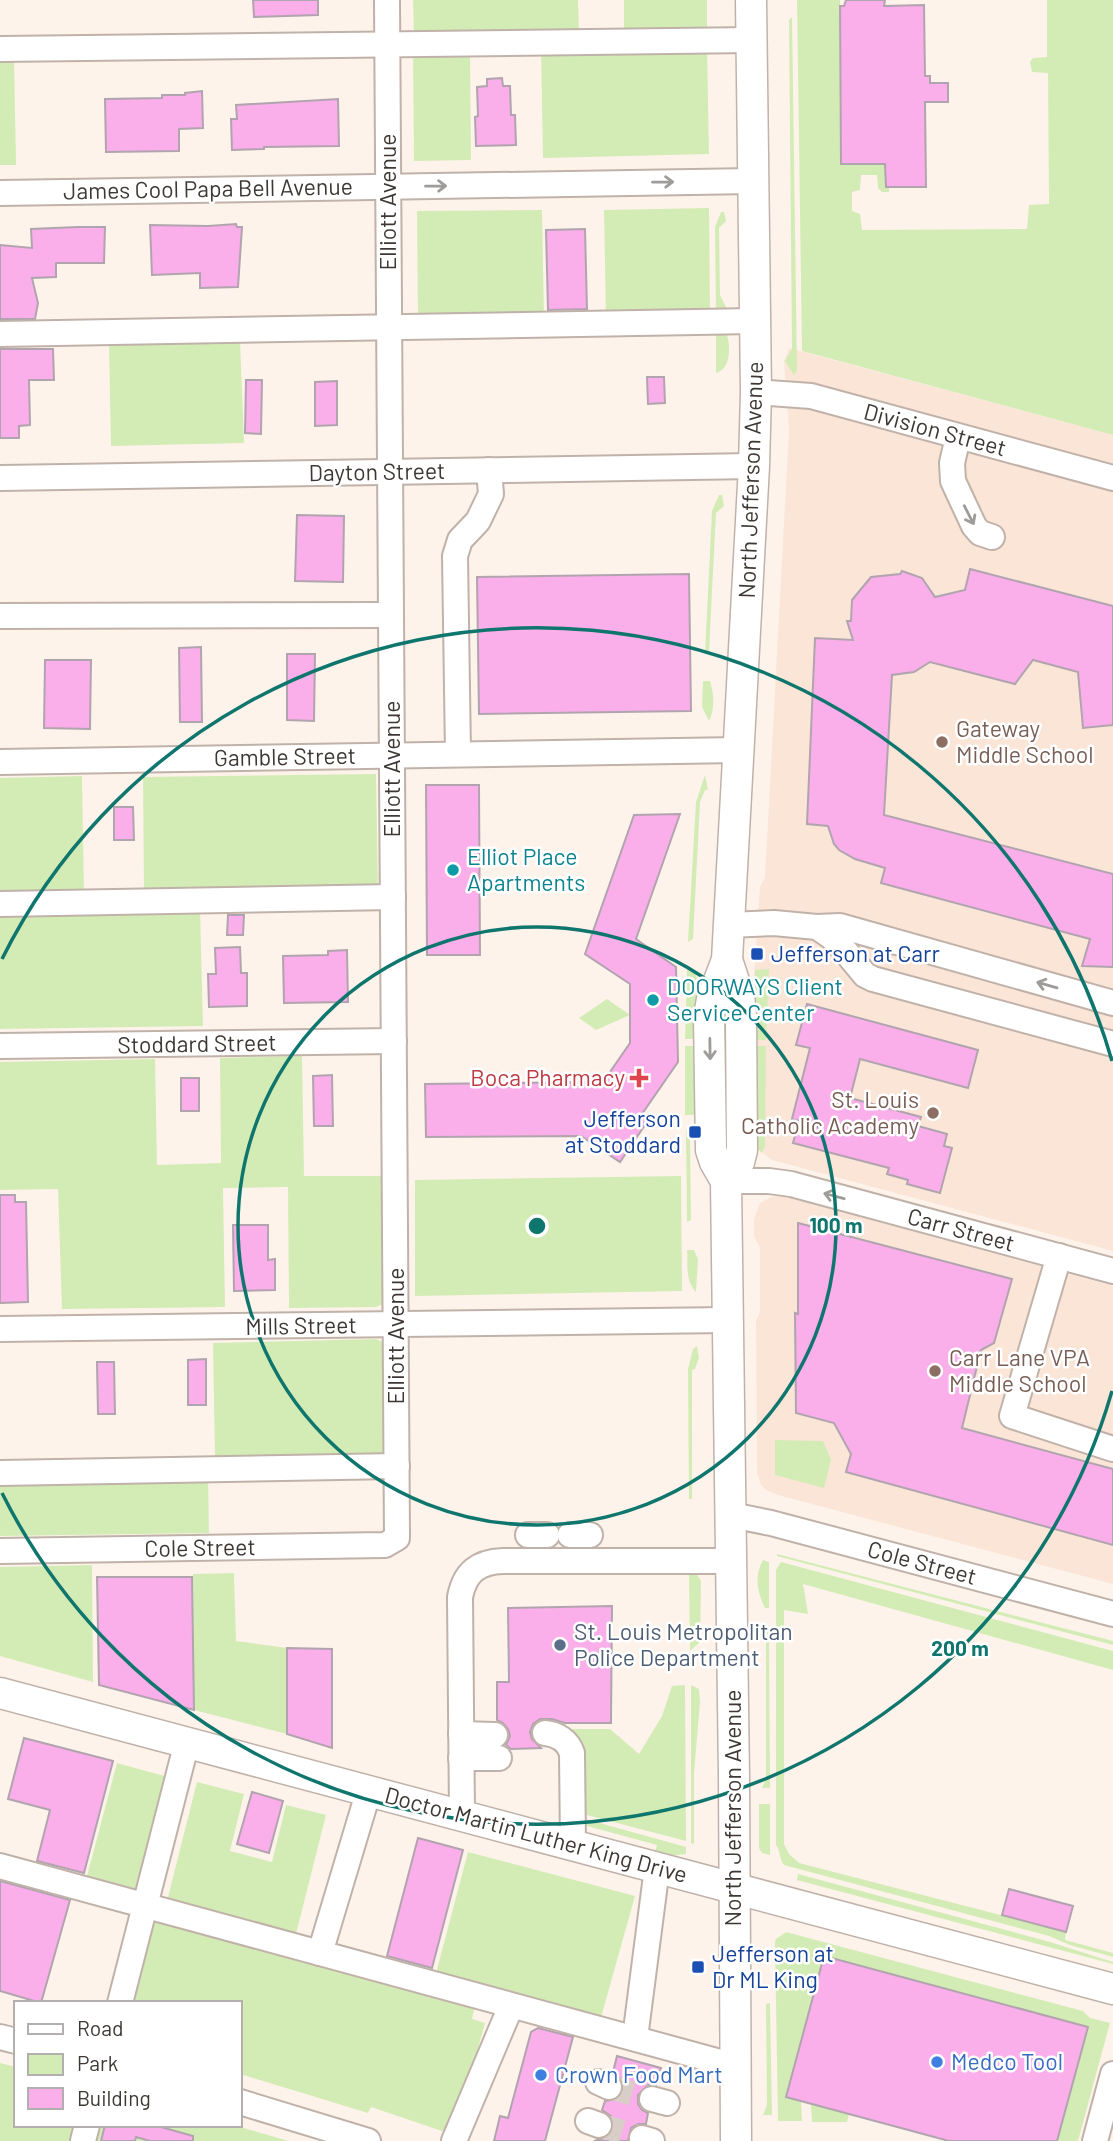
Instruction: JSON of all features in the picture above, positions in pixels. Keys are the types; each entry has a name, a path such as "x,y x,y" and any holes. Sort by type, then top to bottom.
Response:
{"main road":[{"name":"North Jefferson Avenue","path":"736,2141 726,1181 739,1162 742,1150 741,1016 739,996 727,960 754,466 751,0"},
{"name":"Doctor Martin Luther King Drive","path":"0,1693 1113,1989"}],"street":[{"name":"Elliott Avenue","path":"387,0 397,1538"},
{"path":"0,49 752,40"},
{"name":"James Cool Papa Bell Avenue","path":"0,193 753,181"},
{"path":"0,334 754,321"},
{"name":"Division Street","path":"755,392 811,396 1113,478"},
{"path":"958,437 952,463 964,485 974,526 980,533 992,537"},
{"name":"Dayton Street","path":"0,478 754,466"},
{"path":"458,754 456,556 460,540 478,521 491,494 489,470"},
{"path":"0,616 391,615"},
{"name":"Gamble Street","path":"0,762 738,750"},
{"path":"0,904 393,897"},
{"path":"729,925 774,923 840,926 1113,1003"},
{"path":"817,927 836,940 865,975 873,979 1113,1044"},
{"name":"Stoddard Street","path":"0,1046 394,1041"},
{"name":"Carr Street","path":"726,1181 792,1184 1113,1270"},
{"path":"1059,1256 1012,1416 1113,1449"},
{"name":"Mills Street","path":"0,1329 728,1320"},
{"path":"0,1473 397,1466"},
{"name":"Cole Street","path":"731,1515 771,1523 1113,1614"},
{"name":"Cole Street","path":"0,1551 385,1545 397,1538"},
{"path":"462,1815 460,1597 466,1578 466,1563 479,1565 503,1560 731,1561"},
{"path":"545,1733 564,1740 572,1753 573,1845"},
{"path":"121,2001 187,1742"},
{"path":"461,1746 497,1746"},
{"path":"320,1953 369,1790"},
{"path":"0,1866 735,2066"},
{"path":"635,2038 657,1868"},
{"path":"454,2141 511,2006"},
{"path":"1095,2141 1113,2074"},
{"path":"242,2103 368,2141"}],"shaded area":[{"path":"789,348 1113,435 1113,1251 772,1160 758,1150 754,975 760,887 765,877 789,431 784,361"},
{"name":"Carr Lane VPA Middle School","path":"783,1196 1113,1286 1113,1584 778,1495 761,1485 757,1472 756,1321 760,1312 760,1248 754,1236 754,1219 760,1203 771,1197"}],"green space":[{"path":"413,0 578,0 579,33 414,37"},
{"path":"624,0 707,0 707,31 624,32"},
{"path":"797,0 840,0 841,164 885,164 886,187 889,187 889,192 882,192 878,188 877,175 861,175 860,190 852,192 852,211 860,214 862,230 1027,229 1029,205 1049,204 1048,73 1032,72 1030,62 1033,58 1047,57 1047,0 1113,0 1113,435 802,351"},
{"path":"792,17 797,370 794,375 785,361 792,349 789,20"},
{"path":"707,46 709,154 543,158 541,48"},
{"path":"413,50 470,50 471,160 414,161"},
{"path":"0,58 14,58 16,165 0,165"},
{"path":"709,208 710,316 606,319 604,210"},
{"path":"542,210 544,320 418,322 417,211"},
{"path":"721,212 724,212 726,221 719,228 720,295 727,309 716,316 715,227"},
{"path":"716,328 725,330 729,354 725,366 716,373"},
{"path":"240,341 244,443 111,446 109,344"},
{"path":"719,495 722,495 724,506 716,513 709,651 705,654 712,511"},
{"path":"703,681 710,681 712,691 713,706 709,721 702,707"},
{"path":"376,774 378,890 144,893 143,777"},
{"path":"705,775 708,790 705,790 700,802 693,939 688,942 696,802"},
{"path":"82,776 84,895 0,896 0,778"},
{"path":"200,907 203,1026 0,1029 0,909"},
{"path":"687,969 694,969 697,979 696,1039 685,1039"},
{"path":"769,969 766,1040 754,1040 755,970"},
{"path":"607,999 630,1015 596,1030 579,1018"},
{"path":"685,1046 696,1046 697,1115 685,1115"},
{"path":"754,1046 766,1046 765,1147 761,1153 755,1144"},
{"path":"302,1056 304,1176 382,1176 383,1304 376,1307 289,1308 288,1187 223,1188 225,1307 62,1309 58,1189 0,1190 0,1062 155,1059 157,1165 221,1163 220,1058"},
{"path":"686,1130 694,1130 690,1141 691,1220 687,1222"},
{"path":"681,1176 682,1291 415,1296 415,1180"},
{"path":"687,1250 694,1250 698,1259 696,1292 689,1278"},
{"path":"381,1341 383,1347 385,1458 215,1460 213,1343"},
{"path":"697,1346 699,1358 692,1370 692,1499 689,1499 688,1369 693,1349"},
{"path":"775,1440 823,1441 831,1460 824,1488 775,1475"},
{"path":"208,1476 209,1533 0,1536 0,1479"},
{"path":"777,1556 1113,1641 1113,1645"},
{"path":"763,1560 769,1562 769,1608 765,1608 758,1584 758,1572"},
{"path":"781,1562 1113,1651 1113,1670 803,1584 808,1614 784,1610 784,1844 789,1854 799,1863 1066,1932 1065,1940 1113,1953 1113,1957 1049,1936 784,1865 776,1845 776,1570"},
{"path":"92,1565 93,1682 0,1656 0,1567"},
{"path":"689,1572 696,1573 701,1581 700,1642 690,1651"},
{"path":"234,1573 236,1641 287,1648 287,1734 194,1710 193,1574"},
{"path":"766,1632 769,1632 770,1788 762,1788 766,1779"},
{"path":"685,1685 686,1841 579,1813 578,1752 541,1723 566,1723 566,1729 610,1729 639,1754 662,1716 672,1686"},
{"path":"691,1685 699,1689 700,1702 694,1773 694,1844 691,1843"},
{"path":"117,1763 168,1777 136,1893 86,1880"},
{"path":"197,1782 244,1794 230,1851 272,1862 286,1805 326,1815 295,1938 166,1905"},
{"path":"759,1804 770,1804 770,1855 762,1853 759,1848"},
{"path":"578,1817 686,1847 686,1854 668,1856 655,1852 657,1845 581,1824"},
{"path":"468,1852 635,1896 600,2021 435,1977"},
{"path":"798,1874 1050,1942 1113,1964 797,1880"},
{"path":"152,1919 475,2005 472,2019 485,2023 455,2130 442,2131 371,2107 368,2113 242,2075 242,2001 131,2001"},
{"name":"Medco Tool","path":"786,1932 1083,2011 1090,2018 1110,2023 1078,2141 1057,2141 786,2097 801,2101 802,2121 778,2121 775,1942"},
{"path":"770,2003 772,2115 763,2115 767,2105 766,2004"},
{"path":"0,2063 14,2066 14,2127 74,2127 71,2141 0,2141"},
{"path":"811,2104 849,2114 847,2122 812,2122"},
{"path":"96,2127 240,2127 289,2141 93,2141"}],"building":[{"path":"253,0 318,0 318,15 254,17"},
{"path":"846,0 885,0 884,6 924,5 925,76 930,76 930,83 948,83 948,102 925,102 926,187 886,187 885,164 841,164 840,6 844,6"},
{"path":"502,78 503,86 510,86 516,145 476,146 477,87 487,86 487,79"},
{"path":"202,91 203,128 179,129 179,151 106,152 105,99 162,98 162,95 185,95"},
{"path":"338,99 339,146 232,150 231,119 237,119 236,105"},
{"path":"236,224 237,227 242,227 238,287 200,288 200,273 152,275 150,225"},
{"path":"105,227 104,263 56,263 56,277 32,278 38,303 35,319 0,319 0,245 32,248 31,229"},
{"path":"585,229 587,309 548,310 546,230"},
{"path":"0,349 53,349 54,380 29,380 30,425 19,426 19,438 0,438"},
{"path":"647,377 664,377 665,403 648,404"},
{"path":"246,380 262,380 261,434 245,433"},
{"path":"337,381 337,425 315,426 315,382"},
{"path":"297,515 344,516 343,582 295,581"},
{"path":"970,569 1113,606 1113,725 1083,728 1078,672 1033,660 1015,684 930,662 914,672 892,675 884,815 1113,874 1113,967 1082,966 1090,939 881,883 885,868 855,859 839,850 828,826 807,824 815,638 853,640 847,621 851,621 852,600 871,577 900,574 902,571 922,578 935,597 965,590"},
{"path":"689,574 691,711 479,714 477,577"},
{"path":"201,647 202,722 180,722 179,648"},
{"path":"287,654 315,654 314,721 287,720"},
{"path":"45,660 91,660 90,729 44,728"},
{"name":"Elliot Place Apartments","path":"426,785 479,785 480,955 427,955"},
{"path":"114,807 133,807 134,840 114,840"},
{"name":"DOORWAYS Client Service Center","path":"680,814 636,939 676,967 678,1062 642,1114 649,1119 620,1162 581,1136 426,1137 425,1084 603,1082 630,1043 630,984 585,954 634,815"},
{"path":"228,915 244,915 243,935 227,935"},
{"path":"240,947 241,973 247,973 247,1006 209,1007 208,974 216,974 215,948"},
{"path":"347,950 348,1002 284,1003 283,956 328,955 328,951"},
{"name":"St. Louis Catholic Academy","path":"807,1004 978,1050 968,1088 860,1059 850,1098 921,1117 918,1126 947,1134 944,1146 952,1148 940,1193 907,1184 908,1180 887,1174 889,1168 793,1143 799,1121 792,1119 810,1048 796,1045"},
{"path":"332,1075 333,1126 314,1126 313,1076"},
{"path":"181,1078 199,1078 199,1111 181,1111"},
{"path":"0,1195 15,1195 15,1202 26,1202 28,1302 0,1303"},
{"name":"Carr Lane VPA Middle School","path":"798,1223 1012,1279 994,1343 981,1350 962,1428 1113,1469 1113,1545 846,1472 851,1454 834,1423 796,1413"},
{"path":"233,1225 268,1225 268,1260 275,1259 275,1290 234,1291"},
{"path":"206,1359 206,1405 188,1405 188,1360"},
{"path":"97,1362 114,1362 115,1414 98,1414"},
{"path":"97,1577 192,1577 194,1710 99,1685"},
{"name":"St. Louis Metropolitan Police Department","path":"612,1606 611,1723 565,1723 540,1719 533,1724 530,1732 532,1739 541,1748 511,1749 506,1745 510,1736 508,1729 497,1720 497,1682 509,1682 508,1608"},
{"path":"287,1648 332,1649 332,1748 287,1734"},
{"path":"24,1738 113,1761 84,1873 37,1861 50,1810 8,1799"},
{"path":"252,1792 283,1801 269,1853 237,1844"},
{"path":"418,1838 463,1850 432,1968 387,1956"},
{"path":"0,1881 70,1900 42,2001 0,1991"},
{"path":"1009,1889 1073,1906 1066,1932 1002,1915"},
{"name":"Medco Tool","path":"824,1956 1088,2027 1057,2141 949,2141 786,2097"},
{"name":"Crown Food Mart","path":"538,2028 573,2037 545,2141 494,2141 500,2116 508,2118 531,2032"},
{"path":"617,2056 661,2068 656,2085 648,2085 638,2095 638,2104 648,2113 646,2124 631,2128 628,2141 594,2141 608,2137 613,2129 611,2116 602,2110 605,2101 617,2099 623,2092 621,2079 613,2072"},
{"path":"104,2127 161,2127 193,2136 193,2141 150,2141 136,2137 135,2141 101,2141"}],"tunnel":[{"path":"609,2087 652,2099"},
{"path":"599,2125 642,2138"}],"place":[{"name":"Gateway Middle School","path":"942,742"},
{"name":"Elliot Place Apartments","path":"453,870"},
{"name":"Jefferson at Carr","path":"757,954"},
{"name":"DOORWAYS Client Service Center","path":"653,1000"},
{"name":"Boca Pharmacy","path":"639,1078"},
{"name":"St. Louis Catholic Academy","path":"933,1113"},
{"name":"Jefferson at Stoddard","path":"695,1132"},
{"name":"Carr Lane VPA Middle School","path":"935,1371"},
{"name":"St. Louis Metropolitan Police Department","path":"560,1645"},
{"name":"Jefferson at Dr ML King","path":"698,1967"},
{"name":"Medco Tool","path":"937,2062"},
{"name":"Crown Food Mart","path":"541,2075"}]}
